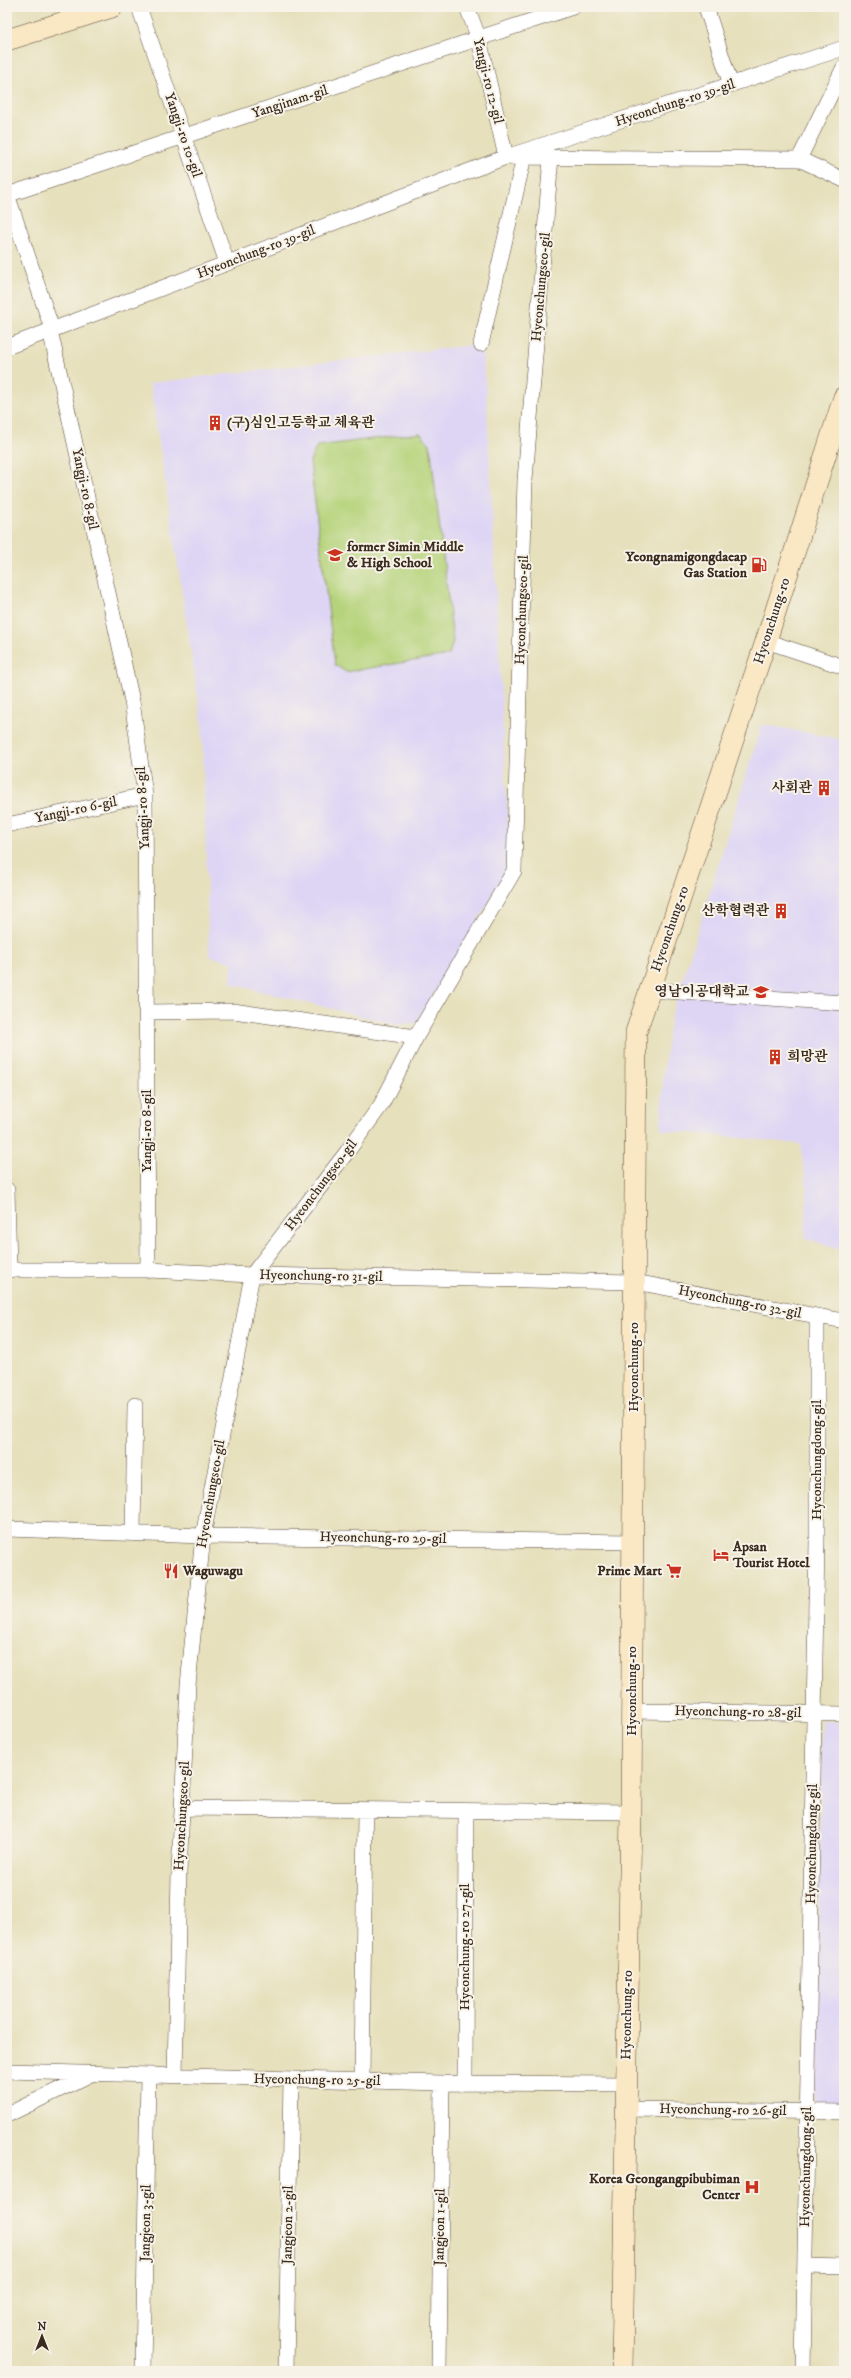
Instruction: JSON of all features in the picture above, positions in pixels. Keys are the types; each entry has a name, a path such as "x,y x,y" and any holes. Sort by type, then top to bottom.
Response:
{"main road":[{"path":"7,40 112,7"},
{"name":"Hyeonchung-ro","path":"622,2371 631,1812 636,1032 766,641 844,397"}],"street":[{"name":"Yangji-ro 10-gil","path":"139,7 227,263"},
{"name":"Yangji-ro 12-gil","path":"467,7 479,39 506,157"},
{"name":"Yangjinam-gil","path":"7,195 573,7"},
{"path":"706,7 730,85"},
{"name":"Hyeonchung-ro 39-gil","path":"7,348 506,157 844,48"},
{"path":"799,159 844,67"},
{"name":"Hyeonchung-ro 39-gil","path":"506,157 799,159 844,180"},
{"path":"481,344 524,157"},
{"name":"Hyeonchungseo-gil","path":"175,2076 182,1808 188,1685 203,1536 252,1275 347,1152 376,1111 416,1037 514,871 525,480 552,157"},
{"name":"Yangji-ro 8-gil","path":"7,195 51,330 132,701 145,795 148,1270"},
{"path":"766,641 844,667"},
{"name":"Yangji-ro 6-gil","path":"7,825 145,795"},
{"path":"649,990 844,1003"},
{"path":"146,1012 233,1011 416,1037"},
{"path":"7,1190 8,1270"},
{"name":"Hyeonchung-ro 31-gil","path":"8,1270 148,1270 252,1275 635,1282"},
{"name":"Hyeonchung-ro 32-gil","path":"635,1282 844,1321"},
{"name":"Hyeonchungdong-gil","path":"803,2371 817,1541 817,1316"},
{"path":"134,1534 135,1405"},
{"name":"Hyeonchung-ro 29-gil","path":"7,1529 203,1536 633,1542"},
{"name":"Hyeonchung-ro 28-gil","path":"632,1711 844,1714"},
{"path":"182,1808 631,1812"},
{"path":"362,2081 364,1810"},
{"name":"Hyeonchung-ro 27-gil","path":"465,2083 466,1811"},
{"name":"Hyeonchung-ro 25-gil","path":"7,2072 442,2083 626,2084"},
{"path":"7,2114 90,2074"},
{"name":"Jangjeon 3-gil","path":"143,2371 148,2075"},
{"name":"Jangjeon 2-gil","path":"286,2371 290,2079"},
{"name":"Jangjeon 1-gil","path":"439,2371 442,2083"},
{"name":"Hyeonchung-ro 26-gil","path":"626,2109 844,2112"},
{"path":"804,2266 844,2267"}],"shaded area":[{"name":"former Simin Middle & High School","path":"481,344 486,388 510,867 416,1023 398,1025 231,984 232,962 209,956 202,723 150,383"},
{"name":"영남이공대학교","path":"762,724 844,740 844,1251 805,1238 807,1189 800,1144 661,1130 663,1077 670,1020"},
{"path":"822,1721 844,1722 844,2105 814,2105"}],"green space":[{"path":"420,433 430,444 453,641 449,655 346,672 335,665 310,461 317,446"}],"place":[{"name":"(구)심인고등학교 체육관","path":"215,423"},
{"name":"former Simin Middle & High School","path":"335,555"},
{"name":"Yeongnamigongdaeap Gas Station","path":"759,565"},
{"name":"사회관","path":"824,788"},
{"name":"산학협력관","path":"781,911"},
{"name":"영남이공대학교","path":"761,992"},
{"name":"희망관","path":"775,1057"},
{"name":"Apsan Tourist Hotel","path":"721,1555"},
{"name":"Waguwagu","path":"171,1571"},
{"name":"Prime Mart","path":"674,1571"},
{"name":"Korea Geongangpibubiman Center","path":"752,2187"}]}
